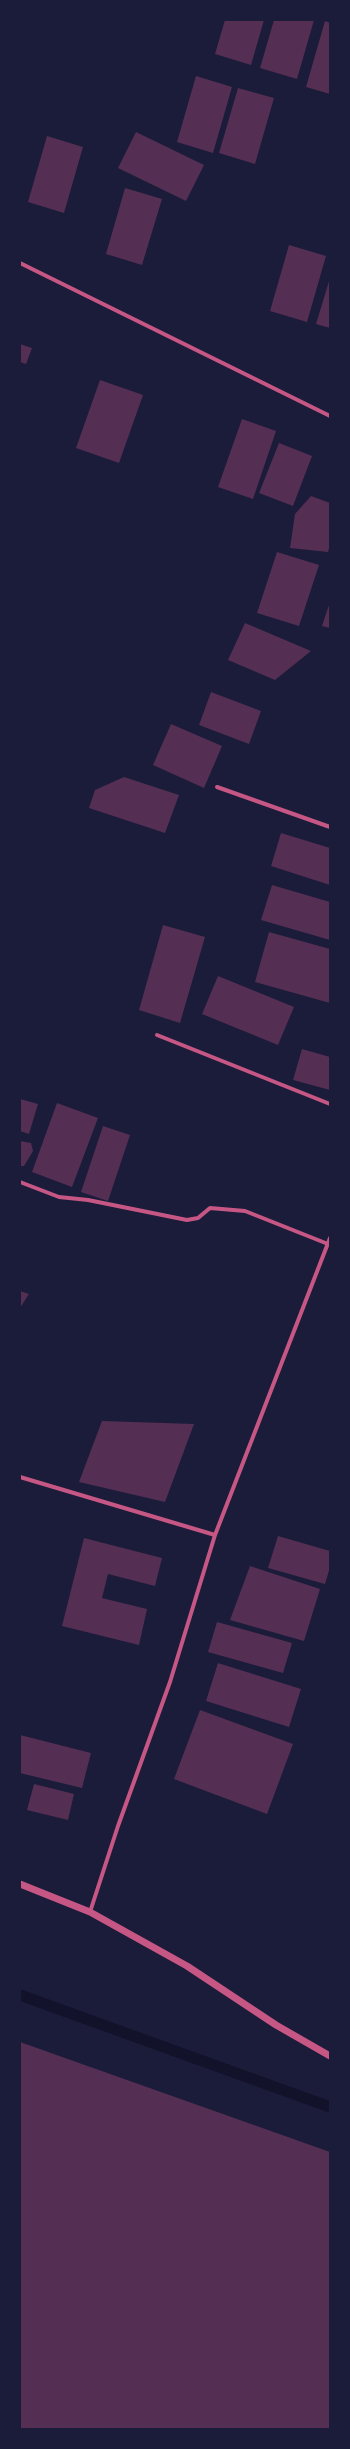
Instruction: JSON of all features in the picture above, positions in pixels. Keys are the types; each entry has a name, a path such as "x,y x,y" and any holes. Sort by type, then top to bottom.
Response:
{"street":[{"path":"20,263 330,416"},
{"path":"217,787 330,828"},
{"path":"157,1035 330,1104"},
{"path":"20,1182 59,1197 88,1200 187,1220 198,1218 210,1208 245,1211 328,1244"},
{"path":"90,1912 120,1818 170,1682 215,1535 330,1238"},
{"path":"20,1477 215,1535"},
{"path":"20,1884 90,1912 187,1966 276,2025 330,2056"}],"building":[{"path":"225,20 264,20 251,65 215,54"},
{"path":"274,20 314,20 297,79 260,68"},
{"path":"325,21 330,23 330,94 306,87"},
{"path":"196,76 232,87 213,153 177,142"},
{"path":"238,88 274,98 255,164 219,153"},
{"path":"136,132 204,165 186,201 118,168"},
{"path":"47,136 83,147 64,213 28,202"},
{"path":"125,188 162,199 142,265 106,254"},
{"path":"289,245 326,256 307,322 270,311"},
{"path":"330,278 330,328 316,324"},
{"path":"20,344 32,348 26,364 20,362"},
{"path":"100,380 143,395 119,463 76,448"},
{"path":"242,419 276,431 253,499 218,487"},
{"path":"279,443 312,456 293,506 259,493"},
{"path":"311,496 330,503 330,545 328,552 290,548 295,514"},
{"path":"277,552 319,565 299,626 257,613"},
{"path":"330,602 330,628 322,626"},
{"path":"245,623 311,651 275,680 228,660"},
{"path":"211,692 261,711 249,744 199,725"},
{"path":"171,724 222,746 204,788 153,765"},
{"path":"124,777 179,795 165,833 89,808 95,790"},
{"path":"281,833 330,848 330,885 271,866"},
{"path":"272,885 330,902 330,940 261,920"},
{"path":"163,925 205,937 180,1023 139,1010"},
{"path":"269,932 330,949 330,1003 255,982"},
{"path":"218,976 294,1007 278,1045 202,1014"},
{"path":"302,1049 330,1057 330,1090 293,1080"},
{"path":"20,1099 38,1104 29,1134 20,1131"},
{"path":"57,1103 98,1118 72,1187 32,1172"},
{"path":"103,1126 130,1135 108,1201 81,1192"},
{"path":"20,1141 31,1143 33,1151 24,1166 20,1166"},
{"path":"20,1291 29,1294 20,1308"},
{"path":"102,1421 194,1424 165,1502 79,1482"},
{"path":"278,1536 330,1551 330,1567 325,1584 268,1568"},
{"path":"84,1538 162,1558 155,1586 108,1574 102,1598 147,1609 139,1645 62,1626"},
{"path":"250,1566 320,1589 304,1641 230,1620"},
{"path":"217,1622 292,1643 283,1673 208,1652"},
{"path":"218,1663 301,1689 289,1727 206,1701"},
{"path":"200,1710 293,1744 267,1814 174,1779"},
{"path":"20,1735 91,1753 82,1788 20,1773"},
{"path":"34,1784 74,1794 68,1820 27,1810"},
{"path":"20,2042 330,2152 330,2429 20,2429"}],"waterway":[{"path":"20,1995 330,2107"}]}
